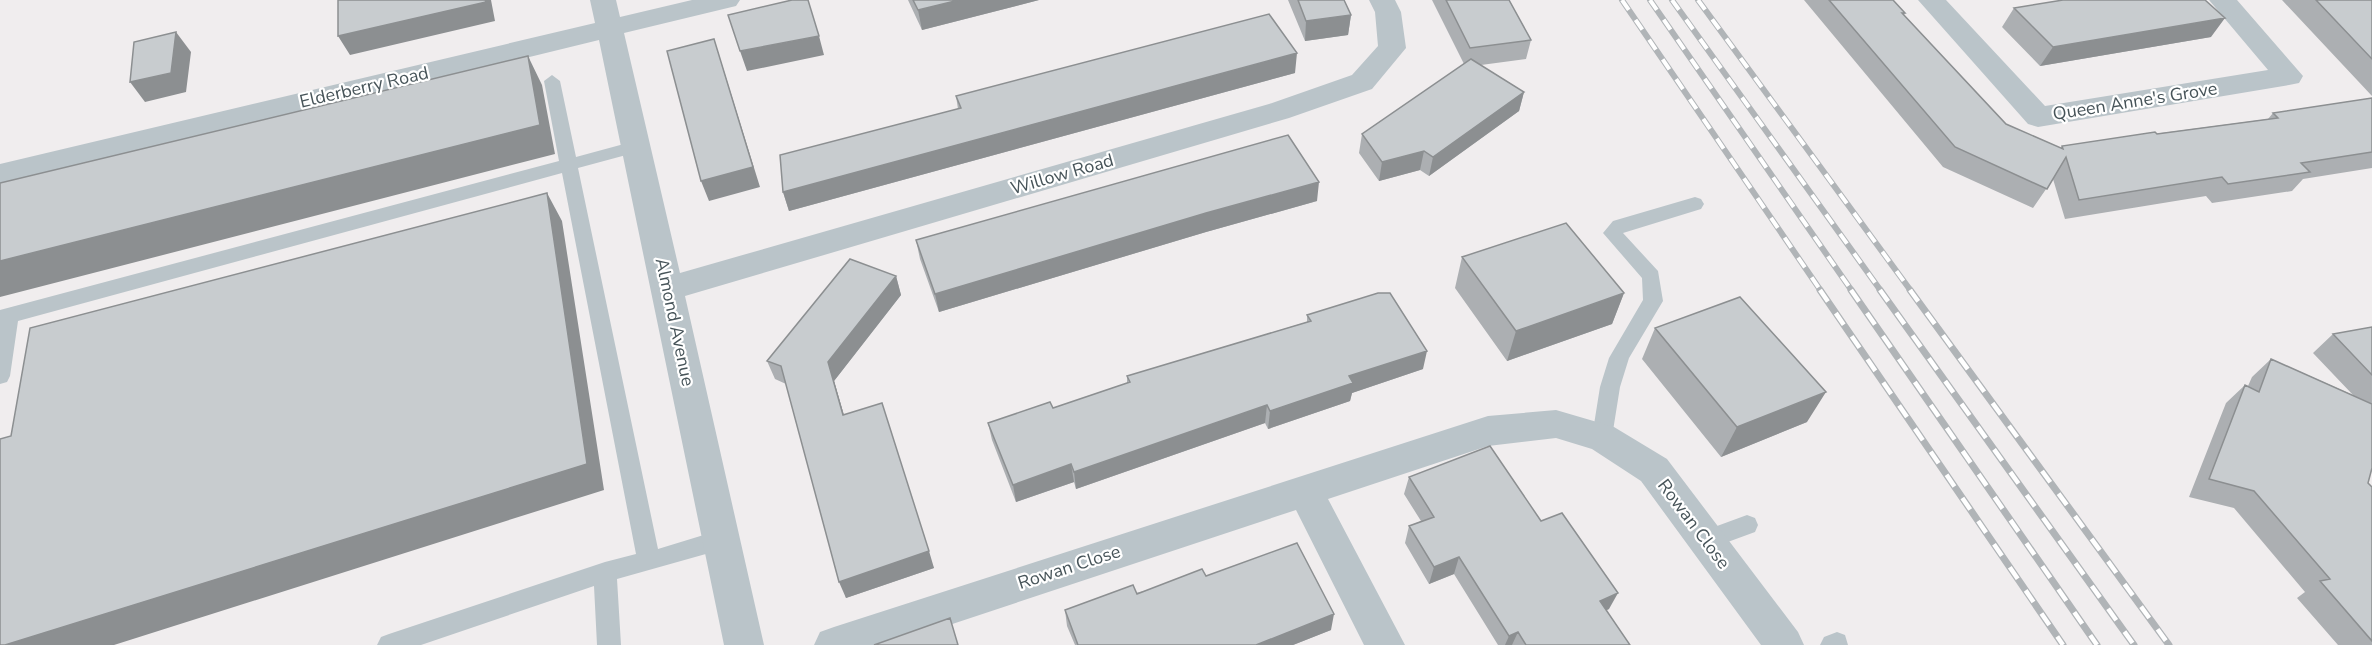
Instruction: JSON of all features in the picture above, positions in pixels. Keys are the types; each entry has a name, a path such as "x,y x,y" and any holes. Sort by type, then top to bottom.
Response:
{"street":[{"name":"Elderberry Road","path":"0,175 607,14 728,0"},
{"name":"Willow Road","path":"669,288 1280,111 1362,82 1392,48 1388,12 1382,0"},
{"name":"Queen Anne's Grove","path":"1930,0 2038,117 2289,76 2222,0"},
{"name":"Almond Avenue","path":"607,14 635,147 669,288 720,540 744,645"},
{"name":"Rowan Close","path":"834,645 1488,431 1556,424 1602,437 1654,470 1784,645"},
{"path":"1304,490 1385,645"}],"lane":[{"path":"552,81 648,561"},
{"path":"0,376 5,317 568,163 635,147"},
{"path":"1602,437 1610,387 1619,358 1631,334 1653,301 1651,276 1612,233 1619,226 1695,204"},
{"path":"1706,540 1747,525"},
{"path":"389,645 605,572 720,540"},
{"path":"605,572 609,645"}],"building":[{"path":"338,0 485,0 486,2 338,36"},
{"path":"792,0 808,0 819,36 740,51 728,15"},
{"path":"913,0 959,0 918,10"},
{"path":"1298,0 1344,0 1351,15 1306,21"},
{"path":"1446,0 1509,0 1531,40 1470,48"},
{"path":"1829,0 1893,0 1905,13 1902,13 2006,124 2063,149 2062,146 2155,132 2157,134 2278,118 2273,113 2372,98 2372,152 2301,163 2310,172 2228,184 2222,177 2079,200 2066,157 2047,189 1955,147"},
{"path":"2063,0 2205,0 2225,18 2053,47 2014,8"},
{"path":"2316,0 2372,0 2372,59"},
{"path":"1269,14 1297,53 783,192 780,155 961,108 956,96"},
{"path":"176,32 171,73 130,82 134,42"},
{"path":"714,39 753,167 701,181 667,51"},
{"path":"528,56 540,125 0,261 0,183"},
{"path":"1471,59 1524,92 1433,157 1424,151 1382,162 1362,134"},
{"path":"1288,135 1319,182 1206,213 935,294 916,240"},
{"path":"547,193 587,464 0,645 0,439 11,436 30,328"},
{"path":"1566,223 1624,293 1516,331 1462,257"},
{"path":"850,259 896,276 828,362 843,415 882,403 929,551 839,582 781,366 767,361"},
{"path":"1378,293 1390,293 1427,351 1349,376 1353,383 1270,411 1267,405 1074,472 1071,464 1013,485 988,423 1050,402 1053,408 1130,382 1127,376 1311,321 1307,315"},
{"path":"1740,297 1826,392 1737,427 1655,328"},
{"path":"2372,327 2372,375 2333,334"},
{"path":"2271,359 2372,404 2372,468 2368,483 2372,487 2372,641 2320,581 2330,579 2254,491 2209,479 2245,385 2259,392"},
{"path":"1490,446 1541,521 1562,513 1618,593 1600,601 1630,645 1526,645 1518,632 1509,636 1459,557 1434,567 1409,526 1434,517 1409,477"},
{"path":"1297,543 1334,614 1256,645 1078,645 1065,610 1133,585 1137,594 1202,569 1206,576"},
{"path":"950,618 958,645 874,645"}],"railway":[{"path":"1622,0 1821,291"},
{"path":"1650,0 1852,291"},
{"path":"1672,0 1881,291"},
{"path":"1698,0 1911,291"},
{"path":"1820,290 2063,645"},
{"path":"1851,290 2097,645"},
{"path":"1880,290 2134,645"},
{"path":"1910,290 2169,645"}]}
